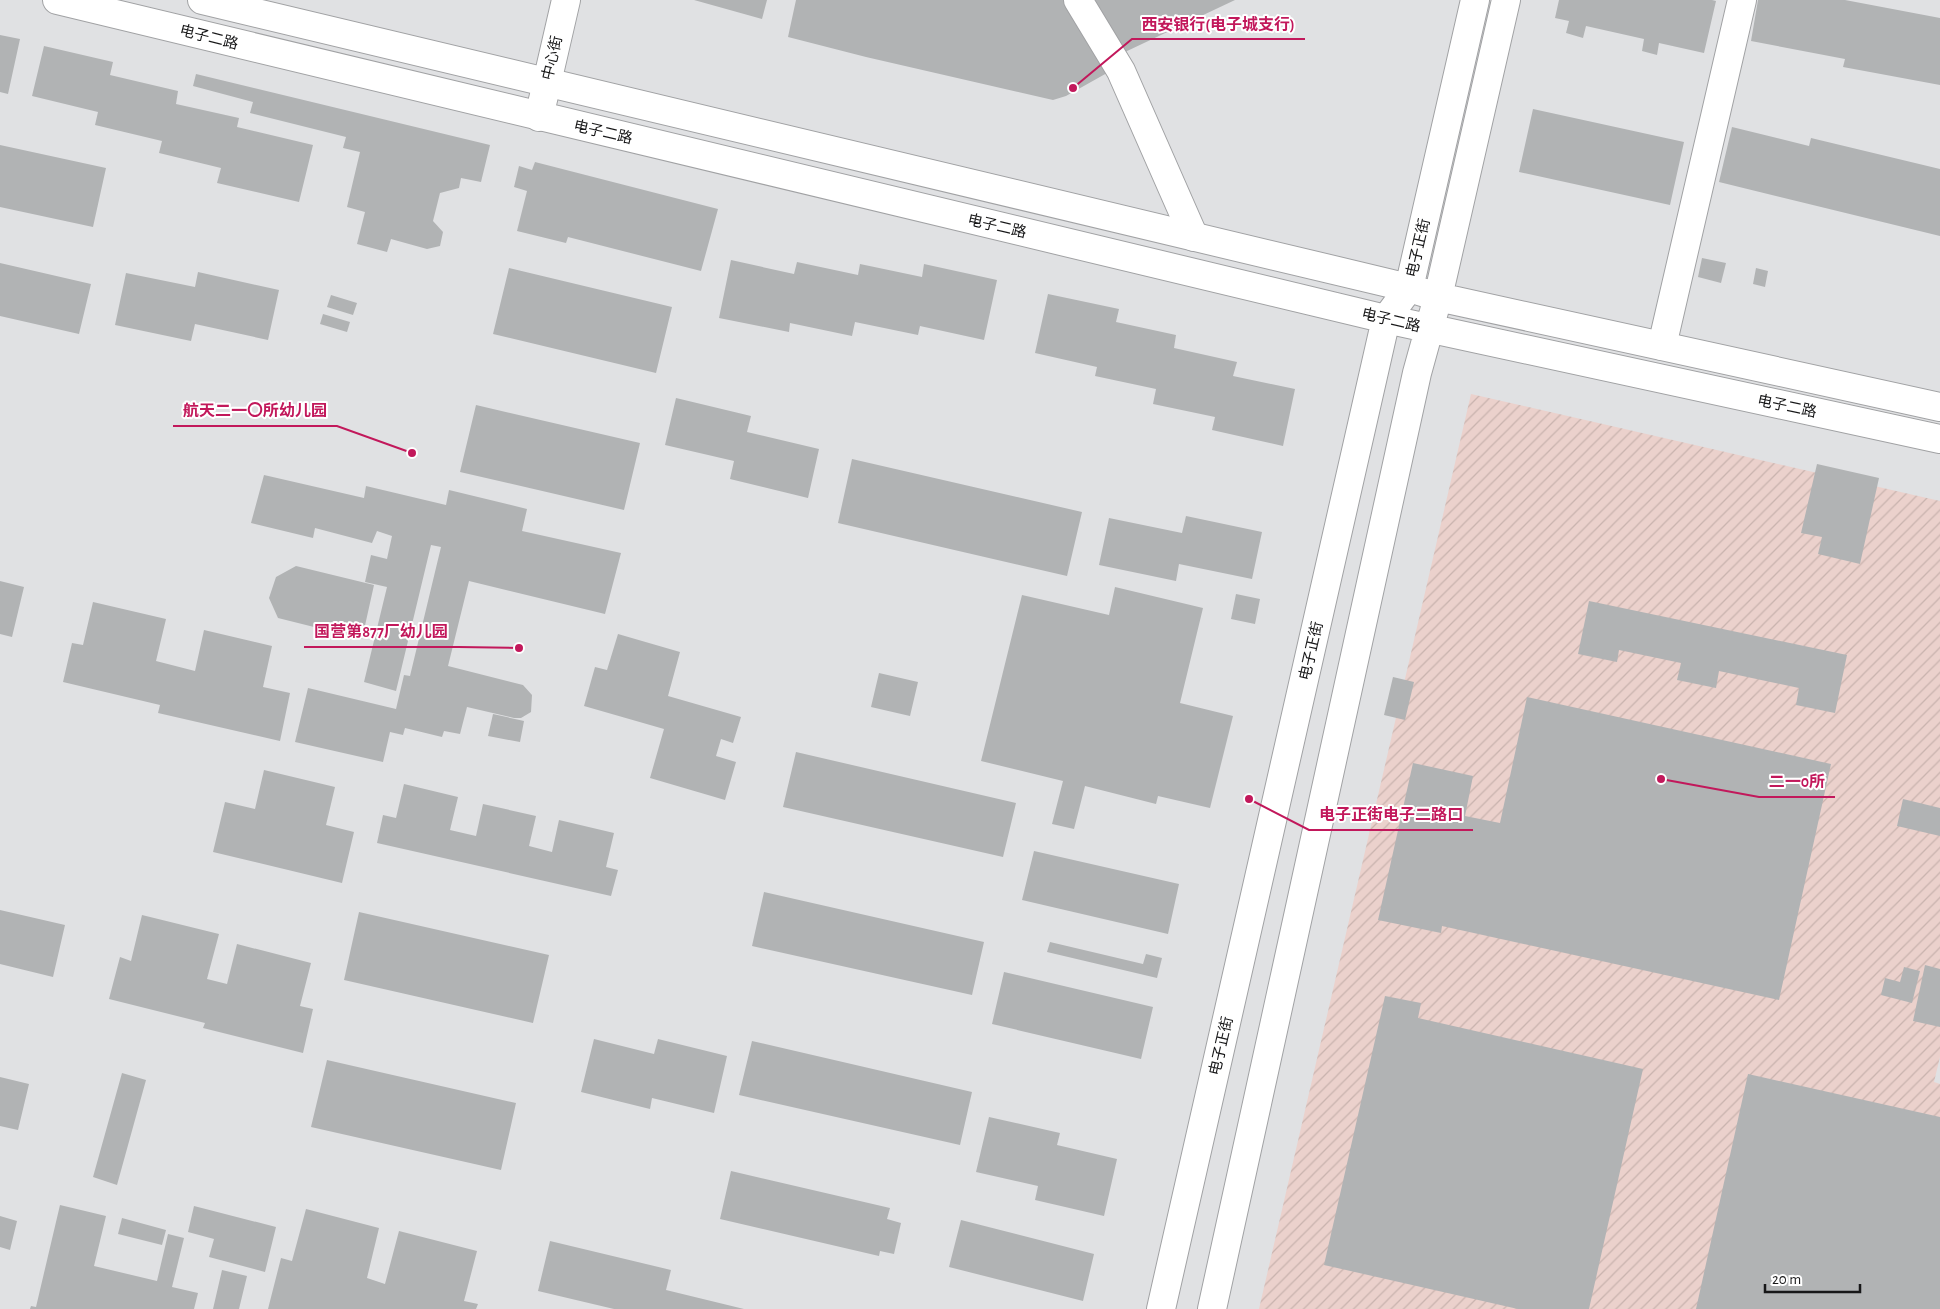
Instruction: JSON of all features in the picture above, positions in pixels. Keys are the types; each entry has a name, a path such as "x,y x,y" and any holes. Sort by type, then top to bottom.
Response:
{"main road":[{"name":"电子二路","path":"57,0 1428,329 1940,439"},
{"name":"电子二路","path":"202,0 1409,288 1438,297 1940,407"},
{"name":"中心街","path":"539,117 566,0"},
{"path":"1078,0 1121,71 1194,237"},
{"name":"电子正街","path":"1160,1309 1386,319 1409,288 1475,0"},
{"name":"电子正街","path":"1212,1309 1428,329 1438,297 1506,0"},
{"path":"1662,346 1742,0"}],"shaded area":[{"path":"1471,394 1940,501 1940,1057 1934,1082 1940,1084 1940,1309 1259,1309"}],"building":[{"path":"694,0 767,0 762,19"},
{"path":"796,0 1064,0 1107,73 1066,96 1053,100 866,57 788,37"},
{"path":"1091,0 1235,0 1125,52"},
{"path":"1559,0 1716,1 1704,53 1659,43 1657,55 1642,51 1644,39 1586,26 1583,38 1566,33 1569,21 1555,18"},
{"path":"1758,0 1845,0 1940,18 1940,85 1843,67 1845,59 1751,41"},
{"path":"0,35 20,39 8,94 0,92"},
{"path":"44,46 113,62 110,75 178,91 176,104 239,118 237,127 313,145 299,202 217,183 221,168 159,153 162,141 95,125 98,112 32,96"},
{"path":"196,74 490,145 481,182 461,178 459,188 440,193 433,221 443,232 440,246 427,249 391,239 387,252 357,244 365,212 347,207 360,152 343,148 346,137 250,113 253,102 193,86"},
{"path":"1533,109 1684,142 1670,205 1519,172"},
{"path":"1732,127 1809,146 1811,138 1940,169 1940,236 1719,182"},
{"path":"0,145 106,168 93,227 0,207"},
{"path":"535,162 718,209 701,271 568,237 566,243 517,231 527,191 514,187 519,166 532,170"},
{"path":"1702,258 1726,263 1721,283 1698,277"},
{"path":"731,260 794,274 797,262 858,275 860,264 922,277 924,264 997,280 984,340 920,326 918,335 855,322 852,336 790,323 789,332 719,318"},
{"path":"0,263 91,284 79,334 0,316"},
{"path":"509,268 672,307 656,373 493,334"},
{"path":"1756,268 1768,271 1765,287 1753,284"},
{"path":"198,272 279,290 268,340 195,324 191,341 115,325 126,273 195,287"},
{"path":"1048,294 1119,309 1116,322 1176,335 1174,348 1237,362 1233,376 1295,389 1283,446 1212,430 1215,417 1153,404 1156,389 1095,376 1097,367 1035,353"},
{"path":"331,295 357,303 353,315 327,307"},
{"path":"323,314 350,322 347,332 320,324"},
{"path":"676,398 751,416 747,432 819,449 808,498 730,479 734,461 665,445"},
{"path":"476,405 640,443 624,510 460,472"},
{"path":"852,459 1082,512 1067,576 838,523"},
{"path":"1817,464 1879,478 1860,564 1818,554 1822,537 1801,533"},
{"path":"264,475 364,498 366,486 446,505 449,490 527,509 522,531 621,553 605,614 469,581 448,666 523,685 532,695 531,712 521,718 514,718 467,707 460,734 444,731 442,737 405,728 403,735 390,732 383,762 295,742 308,688 396,709 404,675 410,676 441,547 431,545 396,691 364,682 387,587 365,582 371,555 387,559 392,536 377,531 372,543 315,528 313,538 251,523"},
{"path":"1186,516 1262,532 1252,579 1179,564 1176,581 1099,565 1109,518 1182,533"},
{"path":"296,566 374,585 362,639 278,618 269,598 276,577"},
{"path":"0,581 24,587 12,637 0,634"},
{"path":"1115,587 1203,608 1180,703 1233,716 1210,808 1158,796 1156,804 1085,786 1074,829 1052,824 1063,781 981,761 1022,595 1109,615"},
{"path":"1236,594 1260,599 1255,624 1231,619"},
{"path":"1589,601 1847,655 1835,713 1796,705 1799,688 1719,671 1716,688 1677,680 1681,663 1619,650 1617,662 1578,654"},
{"path":"93,602 166,619 156,661 195,671 204,630 272,646 263,687 290,693 280,741 158,713 160,705 63,682 72,643 83,645"},
{"path":"618,634 680,652 668,696 741,717 733,743 721,739 716,756 736,762 725,800 650,778 664,729 584,706 595,667 607,670"},
{"path":"879,673 918,682 910,716 871,707"},
{"path":"1393,677 1414,682 1405,720 1384,715"},
{"path":"1527,697 1831,764 1779,1000 1442,926 1441,933 1378,920 1413,763 1473,776 1465,816 1500,823"},
{"path":"493,714 524,721 520,742 488,736"},
{"path":"796,752 1016,803 1003,857 783,807"},
{"path":"264,770 335,787 326,825 354,832 342,883 213,852 225,802 255,809"},
{"path":"404,784 458,797 450,830 476,836 483,804 536,816 529,846 552,852 559,820 614,833 606,867 618,870 611,896 377,843 383,815 396,818"},
{"path":"1903,799 1940,808 1940,836 1897,826"},
{"path":"1034,851 1179,884 1168,934 1022,900"},
{"path":"764,892 984,942 972,995 752,946"},
{"path":"0,910 65,925 53,977 0,964"},
{"path":"359,912 549,955 533,1023 344,980"},
{"path":"142,915 219,934 207,979 227,984 237,944 311,963 300,1006 313,1009 303,1053 203,1028 205,1023 109,999 120,957 131,961"},
{"path":"1050,942 1143,964 1146,954 1162,958 1157,978 1047,952"},
{"path":"1925,965 1940,969 1940,1027 1913,1021"},
{"path":"1904,967 1920,971 1912,1003 1881,995 1885,978 1900,982"},
{"path":"1004,972 1153,1007 1141,1059 992,1024"},
{"path":"1385,996 1421,1003 1418,1018 1643,1069 1589,1309 1518,1309 1324,1265"},
{"path":"594,1039 654,1054 658,1039 727,1056 714,1113 652,1098 650,1109 581,1092"},
{"path":"752,1041 972,1092 960,1145 739,1095"},
{"path":"327,1060 516,1103 501,1170 311,1127"},
{"path":"122,1073 146,1080 117,1185 93,1177"},
{"path":"1748,1074 1940,1117 1940,1309 1696,1309"},
{"path":"0,1077 29,1084 18,1130 0,1126"},
{"path":"989,1117 1060,1133 1057,1145 1117,1159 1104,1216 1035,1200 1038,1186 976,1172"},
{"path":"731,1171 890,1208 887,1219 901,1223 894,1254 880,1251 879,1256 720,1219"},
{"path":"60,1205 106,1216 94,1266 157,1281 168,1234 184,1238 172,1287 198,1293 194,1309 30,1309 31,1306 36,1307"},
{"path":"194,1206 276,1227 265,1272 209,1257 214,1239 188,1232"},
{"path":"306,1209 379,1228 367,1278 385,1284 399,1231 477,1251 464,1301 478,1304 476,1309 268,1309 281,1258 292,1261"},
{"path":"0,1216 17,1221 10,1250 0,1247"},
{"path":"122,1218 166,1230 162,1245 118,1234"},
{"path":"961,1220 1094,1254 1083,1301 949,1267"},
{"path":"550,1241 671,1270 666,1290 744,1309 614,1309 538,1291"},
{"path":"222,1270 247,1276 239,1309 213,1309"}],"place":[{"name":"西安银行(电子城支行)","path":"1073,88"},
{"name":"航天二一〇所幼儿园","path":"412,453"},
{"name":"国营第877厂幼儿园","path":"519,648"},
{"name":"二一0所","path":"1661,779"},
{"name":"电子正街电子二路口","path":"1249,799"}]}
